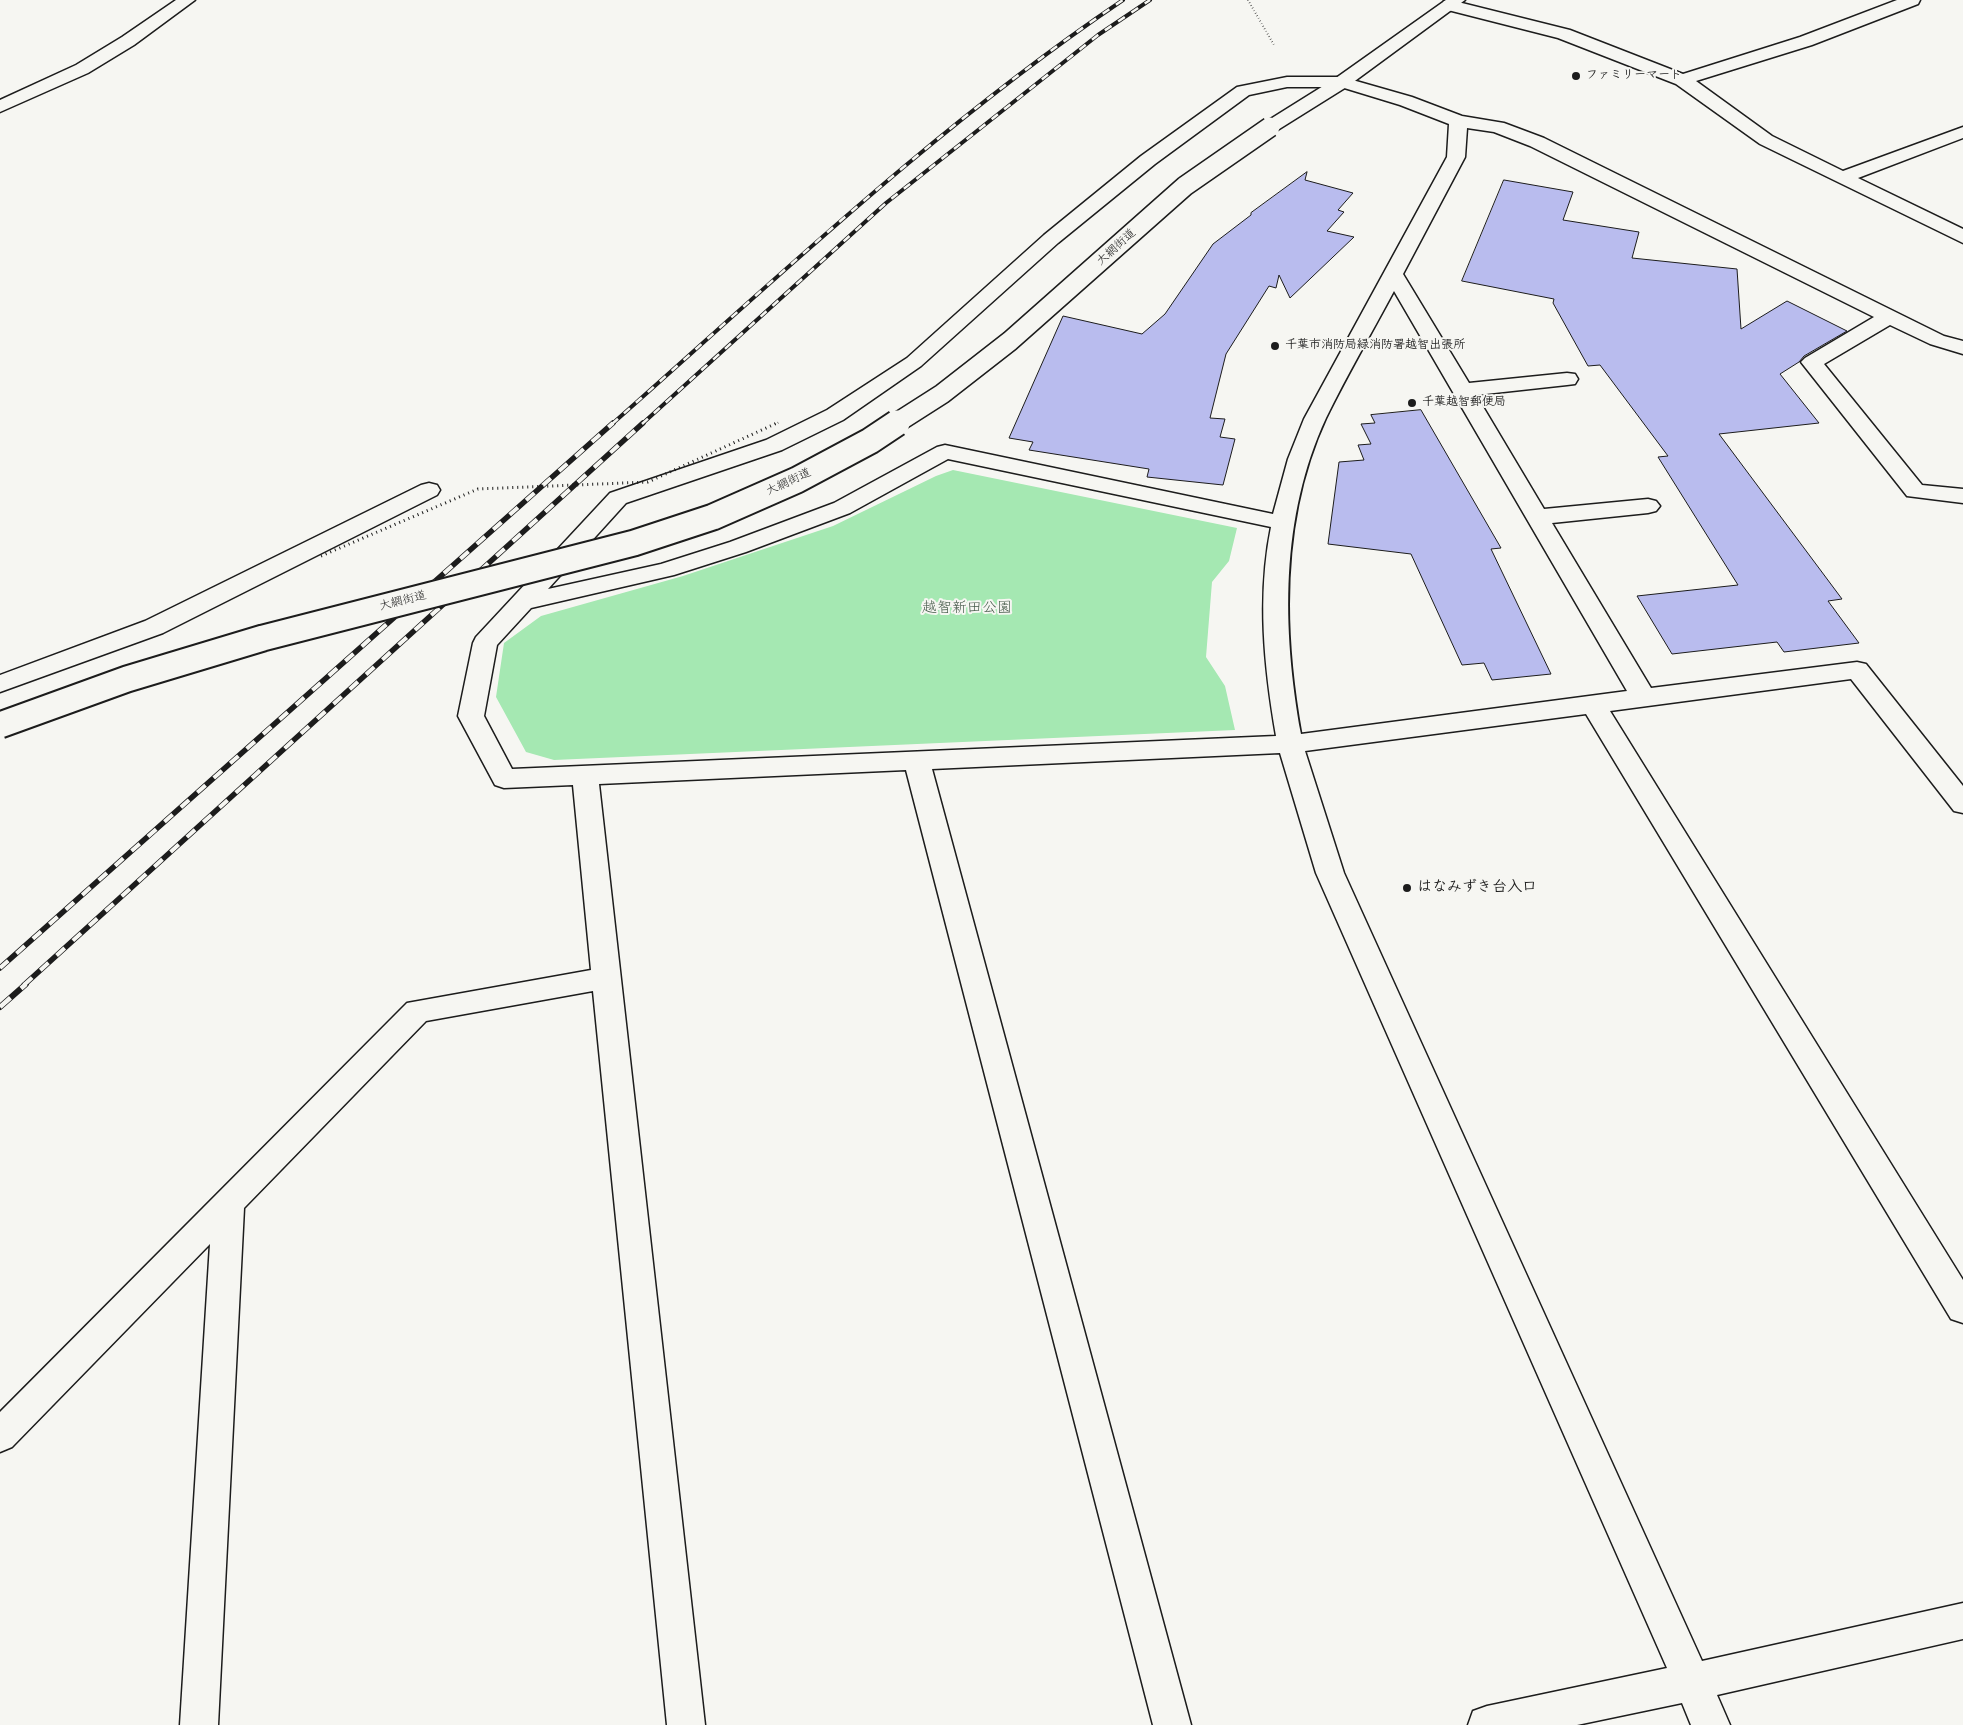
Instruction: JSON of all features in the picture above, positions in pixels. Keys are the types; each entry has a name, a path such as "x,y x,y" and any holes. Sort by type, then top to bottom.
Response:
{"street":[{"path":"0,107 82,69 128,42 187,0"},
{"path":"1682,80 1806,41 1912,0"},
{"path":"1454,2 1564,34 1682,80 1766,140 1963,237"},
{"name":"大網街道","path":"0,725 127,679 263,638 634,543 713,517 797,480 870,441 942,394 1010,342 1186,186 1270,127 1342,82 1454,2"},
{"path":"1963,348 1937,340 1537,142 1498,127 1458,121 1342,82 1287,82 1243,91 1148,160 1051,239 914,362 836,415 774,445 618,498 485,643 472,716 504,779 1290,744 1856,670 1963,804"},
{"path":"1458,121 1456,157 1300,452 1283,523 1274,585 1276,656 1290,744 1330,873 1711,1725"},
{"path":"1843,177 1963,132"},
{"path":"1393,273 1644,698"},
{"path":"1889,317 1812,362 1915,491 1963,496"},
{"path":"1462,390 1567,379"},
{"path":"523,602 666,570 738,547 842,508 945,452 1283,523"},
{"path":"0,684 154,627 429,490"},
{"path":"1538,518 1648,506"},
{"path":"1592,704 1963,1309"},
{"path":"916,760 1172,1725"},
{"path":"585,775 686,1725"},
{"path":"0,1436 417,1011 607,978"},
{"path":"199,1725 228,1204"},
{"path":"1487,1725 1691,1682 1963,1620"}],"path":[{"path":"321,556 478,489 648,482 780,422"}],"green space":[{"name":"越智新田公園","path":"953,470 1237,528 1229,561 1212,582 1206,657 1225,686 1235,730 554,760 526,752 496,697 504,643 541,616 683,576 833,526 936,476"}],"building":[{"path":"1307,172 1305,180 1353,193 1338,210 1344,212 1327,231 1354,237 1290,298 1279,275 1276,288 1269,286 1226,354 1210,418 1225,419 1220,437 1235,439 1223,485 1147,477 1149,469 1029,450 1033,442 1009,438 1063,316 1142,334 1165,314 1213,244 1251,215 1251,213"},
{"path":"1504,180 1573,192 1563,220 1639,232 1632,258 1737,269 1741,329 1787,301 1847,331 1804,356 1799,362 1780,374 1819,423 1719,434 1842,599 1828,601 1859,643 1784,652 1777,642 1672,654 1637,596 1738,585 1658,457 1668,456 1600,365 1588,366 1553,303 1554,299 1462,281"},
{"path":"1421,410 1501,548 1491,549 1551,674 1492,680 1484,663 1462,665 1411,554 1328,544 1339,462 1364,460 1358,445 1371,444 1361,424 1375,423 1371,415"}],"railway":[{"path":"612,424 798,258 924,150 1055,48 1123,0"},
{"path":"642,424 886,203 1098,35 1150,0"},
{"path":"0,968 613,423"},
{"path":"24,985 643,423"},
{"path":"0,1007 26,984"}],"place":[{"name":"ファミリーマート","path":"1576,76"},
{"name":"千葉市消防局緑消防署越智出張所","path":"1275,346"},
{"name":"千葉越智郵便局","path":"1412,403"},
{"name":"はなみずき台入口","path":"1407,888"}]}
